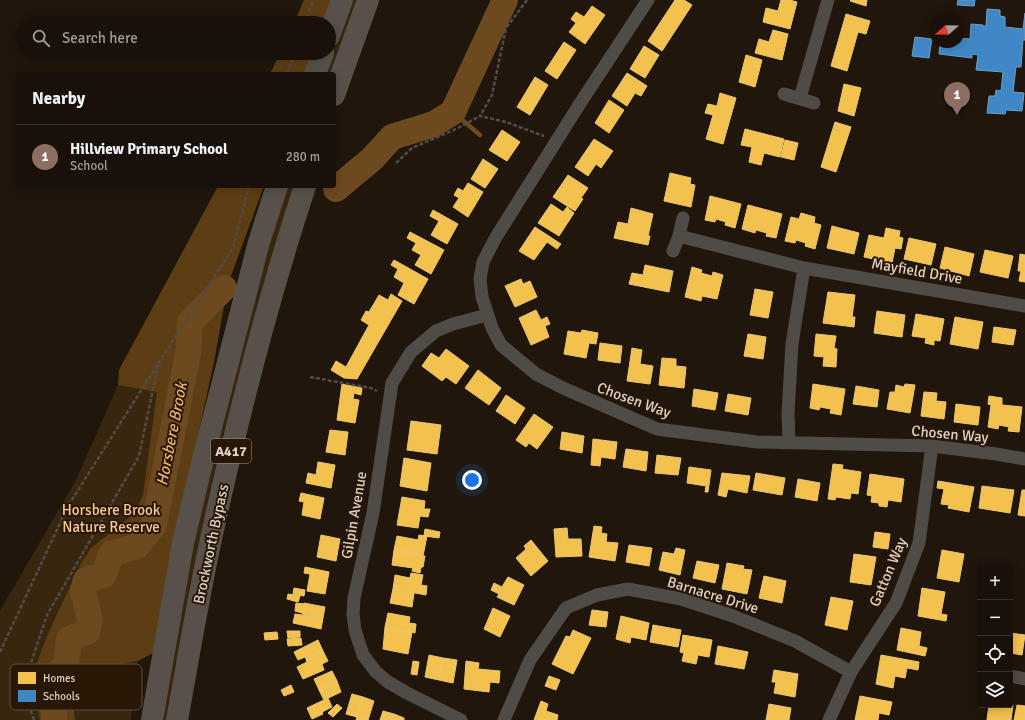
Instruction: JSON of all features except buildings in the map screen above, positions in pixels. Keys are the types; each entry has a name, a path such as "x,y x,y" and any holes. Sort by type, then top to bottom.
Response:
{"highway":[{"path":"336,17 342,0"},
{"path":"336,89 368,0"},
{"path":"316,72 320,60"},
{"name":"Brockworth Bypass","path":"152,720 184,543 203,459 259,242 277,188"},
{"name":"Brockworth Bypass","path":"177,720 210,540 237,424 272,292 304,188"}],"street":[{"name":"Chosen Way","path":"648,0 574,102 557,141 496,237 483,262 480,279 482,297 492,328 501,345 536,374 563,388 657,429 757,442 932,446 1025,459"},
{"path":"800,98 828,0"},
{"path":"784,94 814,102"},
{"path":"672,251 679,236 683,218"},
{"name":"Mayfield Drive","path":"679,236 804,268 1025,306"},
{"path":"789,443 788,413 792,344 804,268"},
{"name":"Gilpin Avenue","path":"461,720 407,693 388,682 376,672 363,655 355,630 352,614 354,598 373,513 392,383 411,352 436,331 453,324 487,315"},
{"name":"Gatton Way","path":"829,720 851,672 896,603 919,543 932,446"},
{"name":"Barnacre Drive","path":"504,720 530,660 566,608 597,595 628,589 681,599 733,616 795,640 851,672"},
{"path":"1013,677 1025,679"}],"path":[{"path":"307,16 313,0"},
{"path":"396,163 412,148 454,130 480,116 492,94 506,28 527,0"},
{"path":"289,72 293,60"},
{"path":"480,116 506,122 557,141"},
{"path":"0,652 68,506 159,362 234,248 249,188"},
{"path":"30,664 47,615 139,456 159,362"},
{"path":"310,377 371,388 389,398"},
{"path":"31,710 34,720"}],"green space":[{"path":"352,0 361,0 335,72 326,72 330,60 336,60 336,44"},
{"path":"286,188 296,188 169,720 161,720 192,544 241,341"},
{"name":"Horsbere Brook Nature Reserve","path":"213,286 190,415 80,664 10,664 10,710 69,710 67,720 0,720 0,611 76,480 118,385"},
{"path":"138,661 138,664 114,664"},
{"path":"74,710 132,710 131,720 75,720"}],"shaded area":[{"path":"304,0 333,0 327,16 297,16"},
{"path":"277,60 311,60 307,72 271,72"},
{"path":"217,188 263,188 228,284 214,362 187,486 159,650 138,661 120,664 37,664 47,636 80,565 91,548 134,514 143,495 157,392 118,385 119,370"},
{"path":"38,710 74,710 75,720 40,720"}],"waterway":[{"name":"Horsbere Brook","path":"336,189 372,159 392,137 434,124 453,112 505,0"},
{"path":"453,112 480,135"},
{"name":"Horsbere Brook","path":"66,664 69,639 87,632 90,620 83,591 86,580 104,575 111,554 137,546 154,525 188,354 190,322 224,288"},
{"name":"Horsbere Brook","path":"54,710 54,720"}],"place":[{"name":"Hillview Primary School","path":"957,115"}]}
